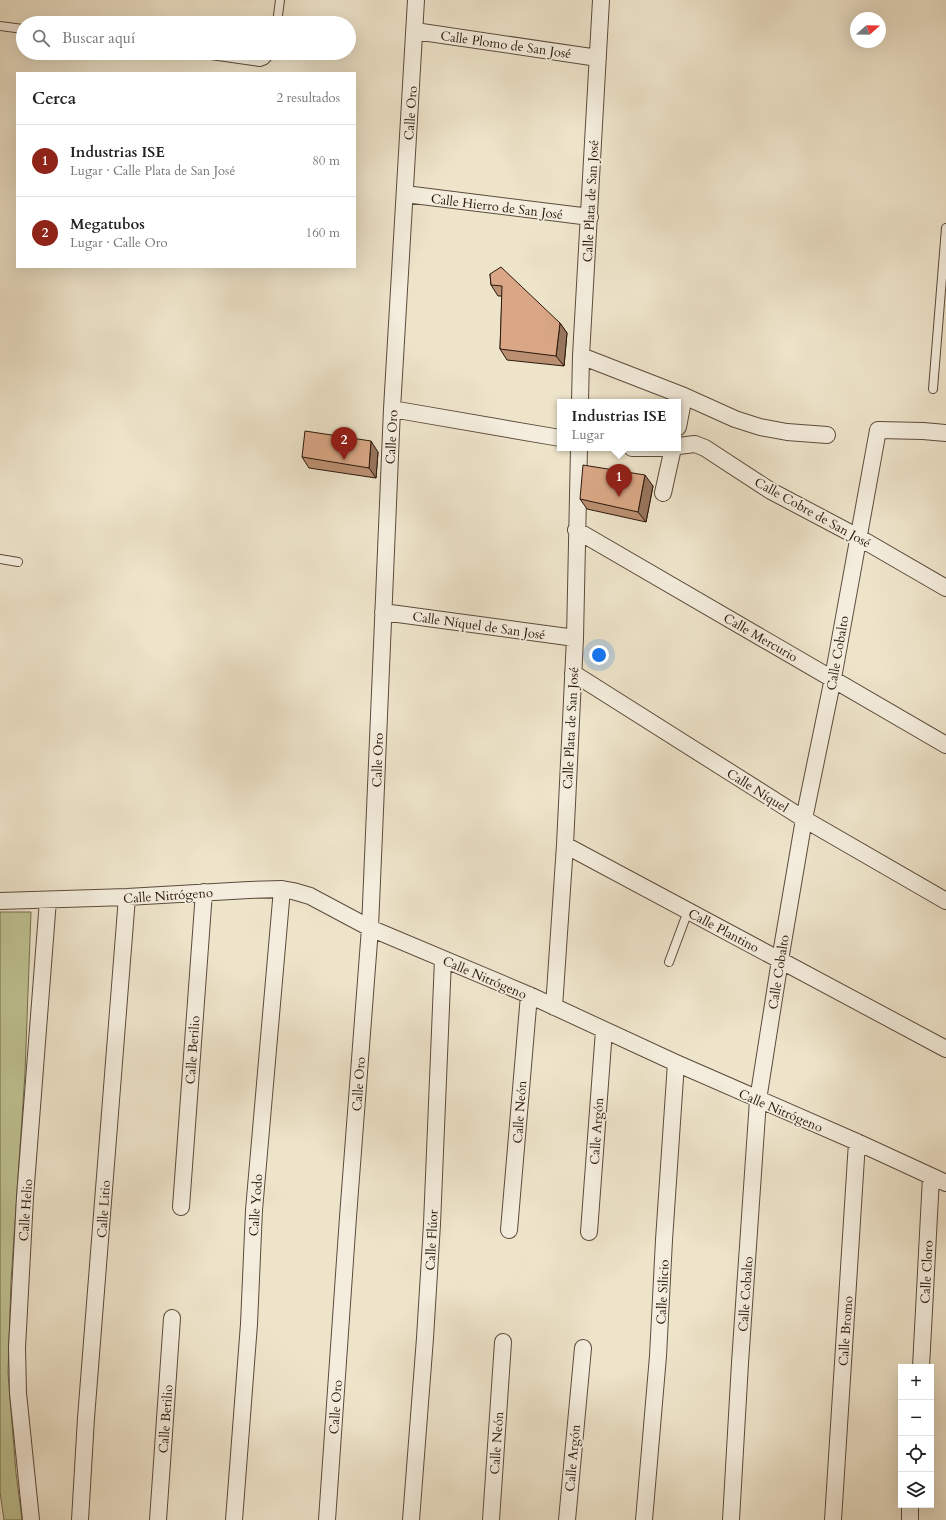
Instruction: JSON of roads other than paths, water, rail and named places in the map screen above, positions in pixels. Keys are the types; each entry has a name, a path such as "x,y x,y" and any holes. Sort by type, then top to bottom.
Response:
{"street":[{"name":"Calle Oro","path":"327,1520 370,928 392,409 416,0"},
{"name":"Calle Plata de San José","path":"580,399 581,356 601,0"},
{"name":"Calle Plomo de San José","path":"415,31 598,58"},
{"name":"Calle Hierro de San José","path":"404,194 590,217"},
{"path":"581,356 684,396 735,419 760,427 787,432 827,435"},
{"path":"681,412 684,396"},
{"path":"392,409 557,437"},
{"name":"Calle Cobalto","path":"731,1520 758,1100 804,819 833,678 878,430 946,433"},
{"name":"Calle Cobre de San José","path":"681,446 695,444 705,448 771,491 858,537 946,588"},
{"name":"Calle Plata de San José","path":"554,1007 565,845 575,638 576,530 579,451"},
{"path":"663,493 673,451"},
{"name":"Calle Mercurio","path":"576,530 946,745"},
{"name":"Calle Níquel de San José","path":"383,612 575,638"},
{"name":"Calle Níquel","path":"573,673 804,819 946,901"},
{"name":"Calle Plantino","path":"565,845 946,1049"},
{"name":"Calle Nitrógeno","path":"0,900 127,897 282,889 310,896 370,928 528,995 758,1100 857,1142 946,1183"},
{"name":"Calle Yodo","path":"234,1520 249,1324 254,1210 282,889"},
{"name":"Calle Berilio","path":"181,1207 204,892"},
{"name":"Calle Litio","path":"80,1520 86,1418 127,897"},
{"name":"Calle Helio","path":"31,1520 18,1393 17,1333 25,1197 48,900"},
{"name":"Calle Flúor","path":"411,1520 432,1224 443,959"},
{"name":"Calle Neón","path":"509,1230 528,995"},
{"name":"Calle Argón","path":"589,1232 604,1030"},
{"name":"Calle Silicio","path":"644,1520 658,1356 676,1063"},
{"name":"Calle Bromo","path":"833,1520 857,1142"},
{"name":"Calle Cloro","path":"921,1364 931,1176"},
{"name":"Calle Berilio","path":"158,1520 172,1318"},
{"name":"Calle Neón","path":"491,1520 503,1342"},
{"name":"Calle Argón","path":"566,1520 583,1348"},
{"path":"910,1508 910,1520"}],"lane":[{"path":"278,16 280,0"},
{"path":"0,26 16,28"},
{"path":"246,60 260,62 265,60"},
{"path":"933,389 946,228"},
{"path":"0,558 18,562"},
{"path":"669,962 688,911"}],"place":[{"name":"Megatubos","path":"344,460"},
{"name":"Industrias ISE","path":"619,497"}]}
